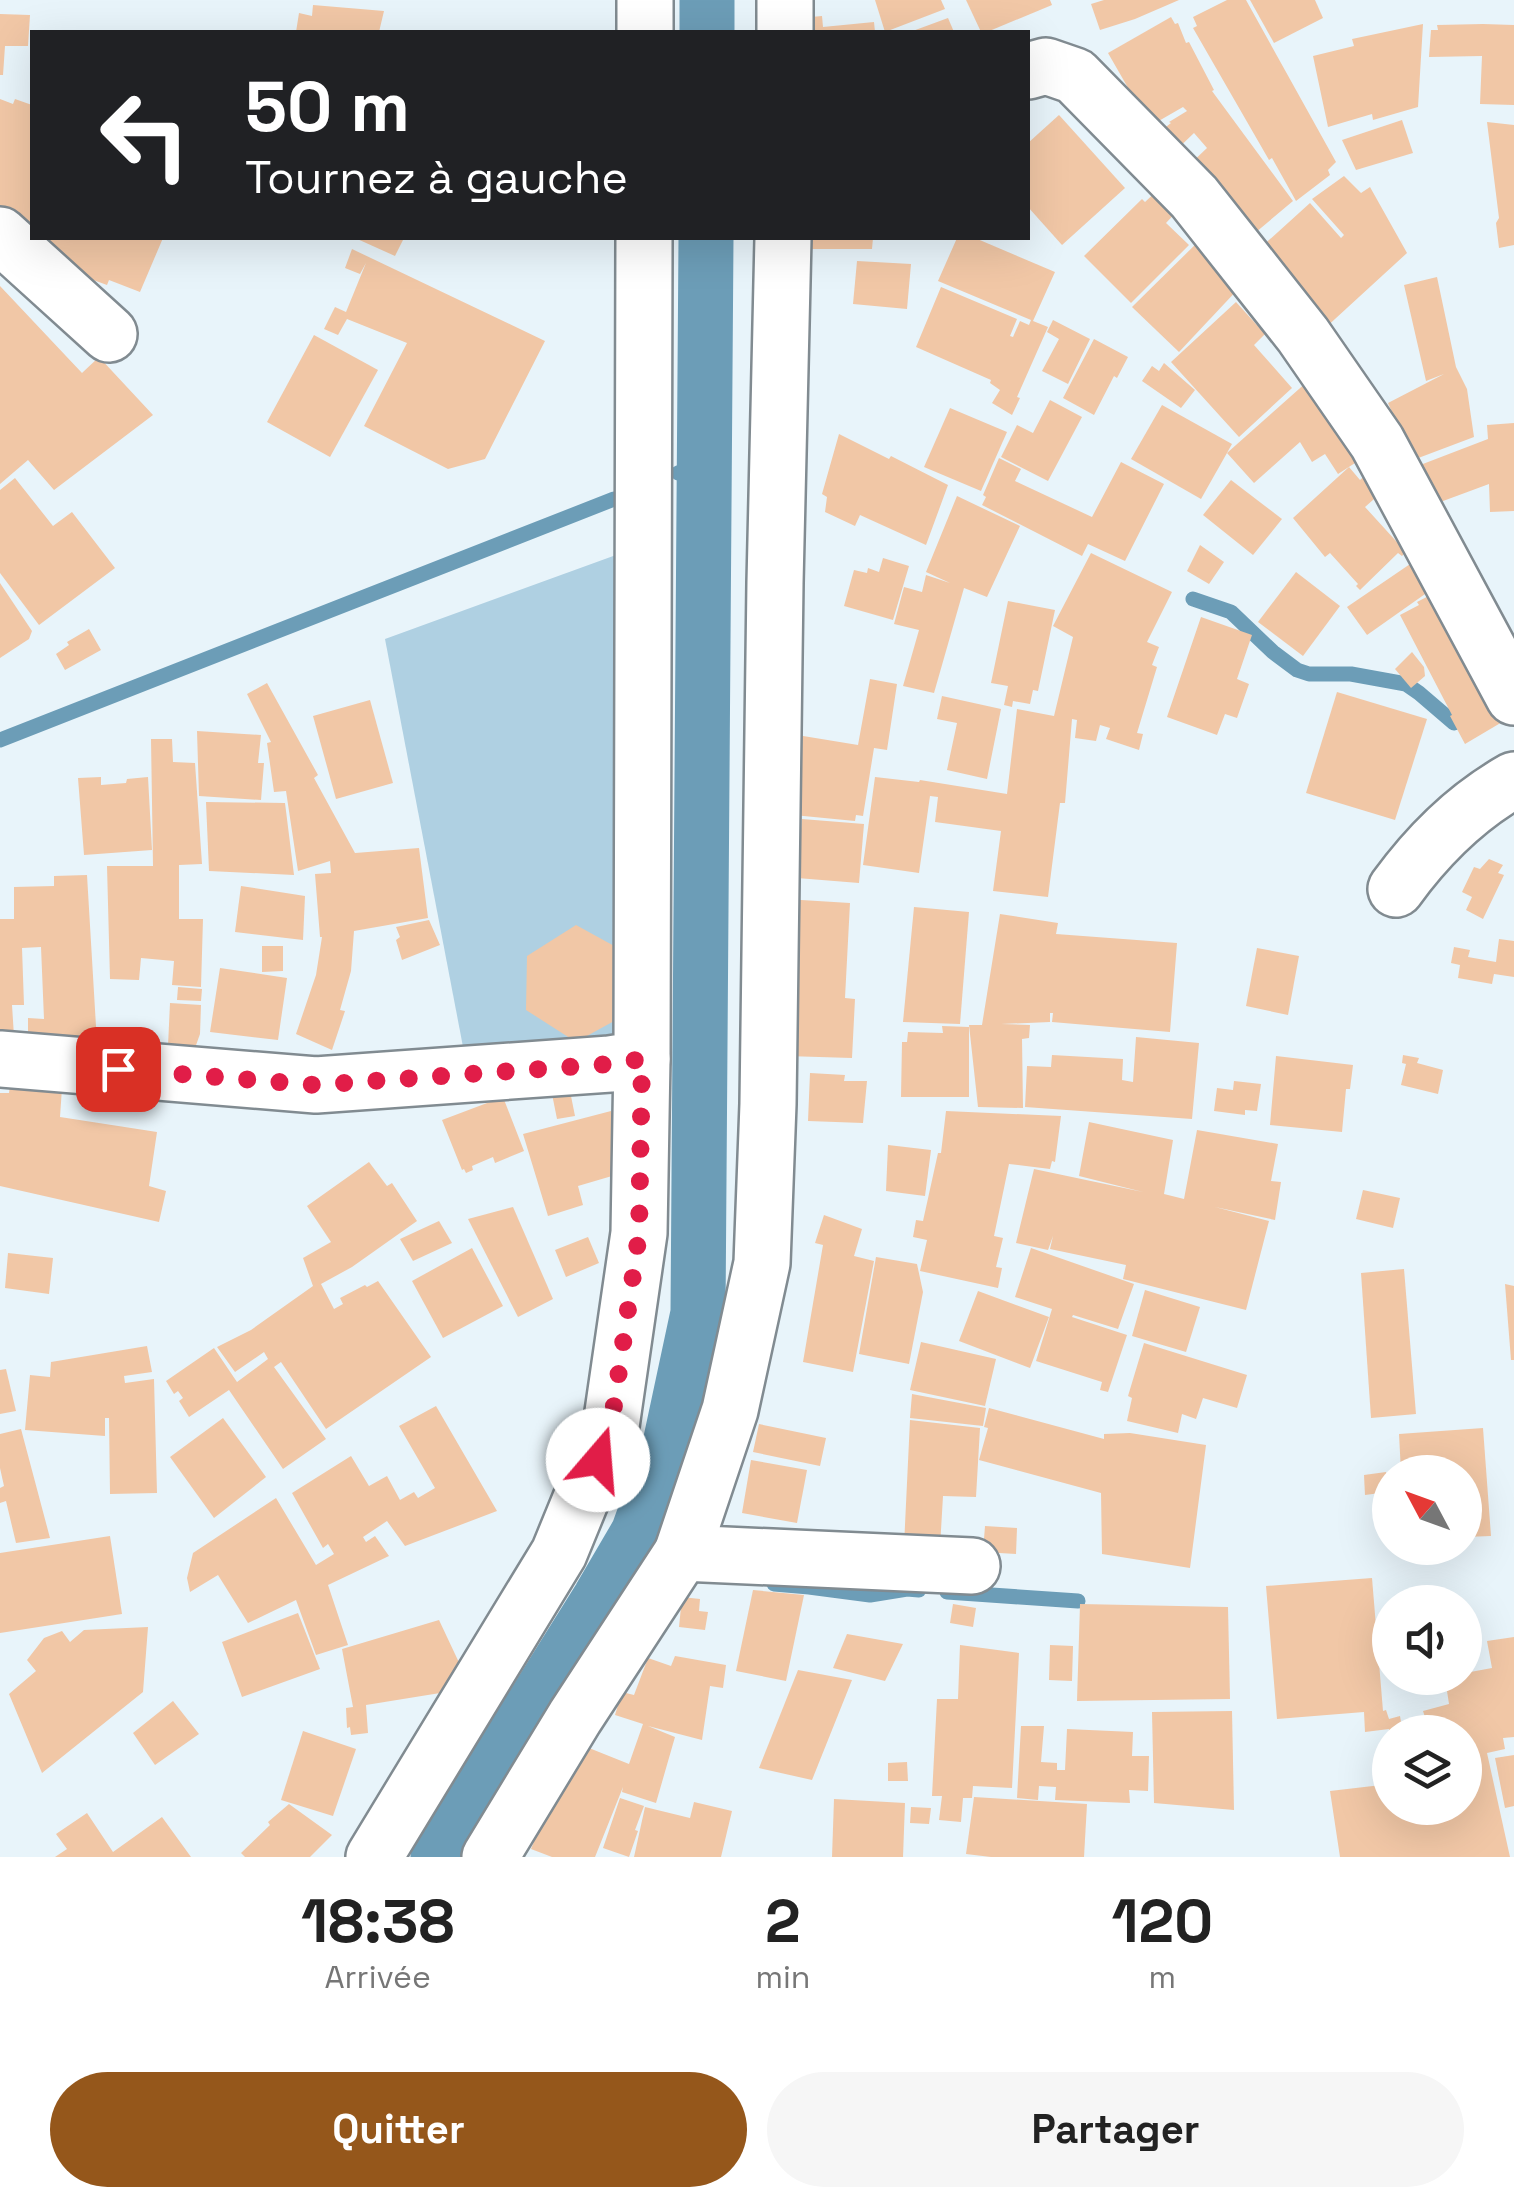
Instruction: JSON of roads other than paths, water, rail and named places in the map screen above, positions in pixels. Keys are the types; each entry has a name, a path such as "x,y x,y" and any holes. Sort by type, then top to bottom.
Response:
{"street":[{"path":"645,0 645,30"},
{"path":"785,0 785,30"},
{"path":"1030,70 1046,66 1075,76 1194,198 1302,335 1377,442 1514,696"},
{"path":"0,234 109,334"},
{"path":"374,1857 559,1553 611,1426 639,1234 644,240"},
{"path":"490,1857 682,1553 730,1410 762,1263 783,240"},
{"path":"1396,889 1421,855 1454,823 1514,780"},
{"path":"0,1060 316,1085 642,1059"},
{"path":"682,1553 972,1566"}],"waterway":[{"path":"707,0 707,30"},
{"path":"438,1857 638,1533 670,1444 698,1313 706,240"},
{"path":"678,473 704,463"},
{"path":"0,740 614,499"},
{"path":"1193,599 1231,612 1297,670 1406,684 1454,723"},
{"path":"774,1584 870,1595 919,1590"},
{"path":"947,1592 1078,1601"},
{"path":"469,1810 488,1838"}]}
